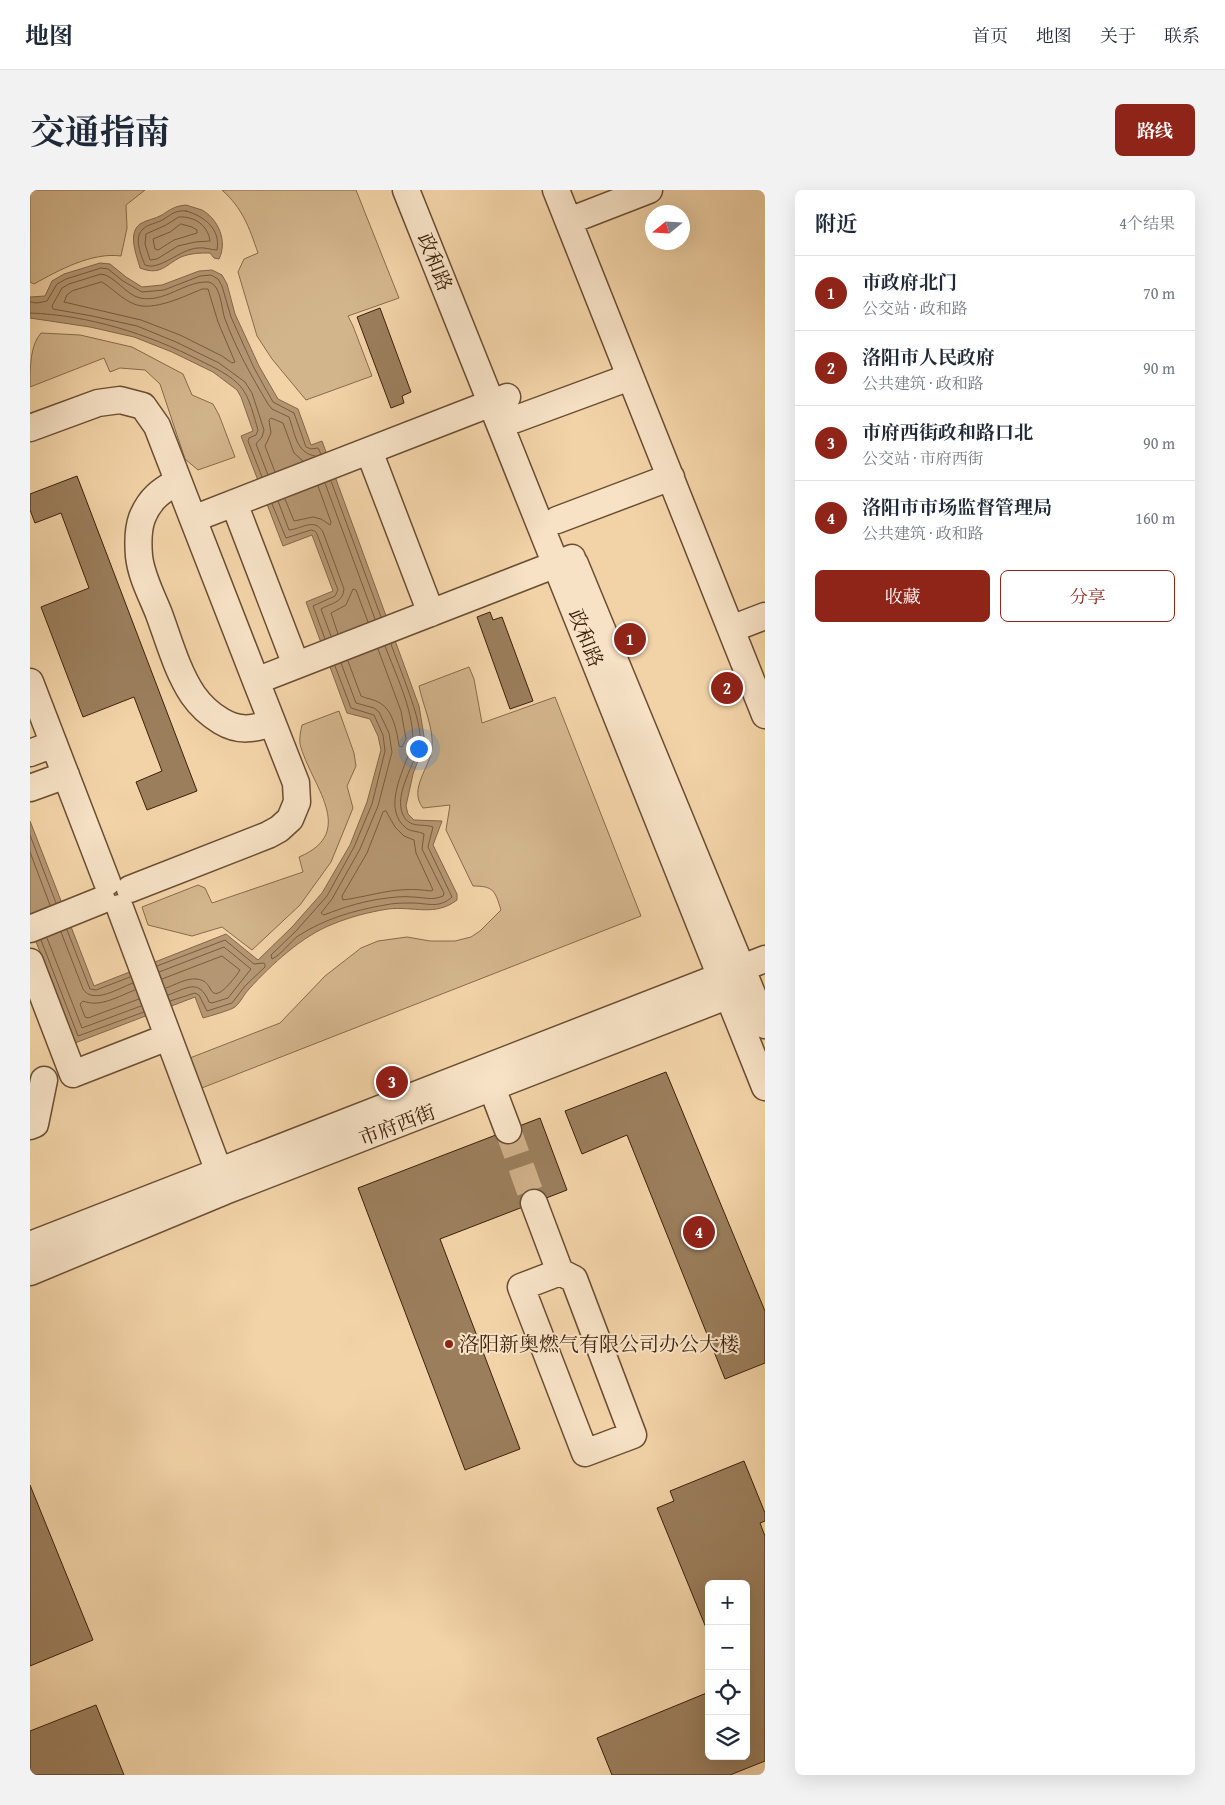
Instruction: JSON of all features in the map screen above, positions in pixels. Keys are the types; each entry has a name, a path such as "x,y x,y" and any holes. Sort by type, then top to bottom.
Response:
{"street":[{"name":"政和路","path":"406,190 557,520 565,561"},
{"name":"政和路","path":"424,190 565,561 765,1025"},
{"path":"556,190 765,715"},
{"path":"568,221 649,190"},
{"path":"193,519 369,451 505,406 630,377"},
{"path":"30,428 98,403 120,400 143,406 156,426 296,783 297,802 290,819 268,836 30,929"},
{"path":"369,451 431,613"},
{"path":"557,520 671,477"},
{"path":"178,481 158,493 149,504 141,520 139,557 184,680 194,697 209,713 223,722 239,728 253,729 272,723"},
{"path":"234,503 296,666"},
{"path":"256,681 565,561"},
{"path":"731,629 765,616"},
{"path":"30,682 115,895 219,1172"},
{"path":"30,753 54,744"},
{"path":"30,788 66,775"},
{"path":"30,962 73,1074"},
{"name":"政和路","path":"745,978 765,1087"},
{"name":"市府西街","path":"30,1272 489,1078 745,978"},
{"path":"30,1126 35,1124 37,1080 73,1074 164,1027"},
{"path":"489,1078 508,1130"},
{"name":"市府西街","path":"30,1245 219,1172 489,1078"},
{"path":"534,1203 560,1272 574,1279 633,1435 584,1453 521,1287 560,1272"}],"shaded area":[{"path":"30,190 145,190 126,205 127,228 121,256 110,255 87,259 34,284 30,282"},
{"path":"222,190 356,190 399,298 348,316 372,376 306,400 272,359 257,336 238,272 244,259 258,253 240,211"},
{"path":"41,333 80,335 132,347 183,374 192,395 213,404 235,457 198,470 185,459 160,384 145,370 120,368 110,372 104,358 30,387 33,350"},
{"path":"469,667 474,679 482,723 555,697 641,916 189,1093 177,1063 280,1023 325,976 361,948 378,941 407,937 430,941 455,941 471,937 480,931 501,910 493,891 485,887 473,886 446,830 450,805 423,808 419,801 419,786 430,756 432,740 430,725 419,686"},
{"path":"339,711 354,753 356,766 347,786 353,808 331,862 300,905 252,950 222,927 192,936 148,925 142,907 198,885 205,888 212,903 303,872 299,857 317,847 326,834 328,821 326,806 300,744 302,725"}],"water":[{"path":"186,205 202,210 217,225 222,238 222,252 219,259 214,258 210,253 196,254 181,257 158,270 153,271 140,268 133,239 136,228 140,224 173,208"},
{"path":"100,263 110,264 142,287 162,285 199,271 212,270 222,275 227,284 235,314 259,366 278,399 298,409 311,445 322,441 419,706 425,742 413,774 406,806 408,814 414,820 442,821 433,845 457,894 457,900 449,905 432,910 388,909 346,919 321,929 299,943 267,970 237,1005 229,1010 203,1018 195,997 75,1043 30,926 30,821 94,986 226,934 258,960 292,927 322,893 350,845 367,802 381,750 378,736 370,719 347,713 306,602 333,591 312,535 283,546 241,436 253,431 237,390 213,372 172,352 134,337 90,327 30,318 30,297 45,296 52,281 64,274"}],"building":[{"path":"380,308 411,392 402,396 404,403 391,408 357,317"},
{"path":"77,476 197,791 147,810 136,782 162,771 134,697 83,717 41,607 89,588 61,513 35,523 30,510 30,494"},
{"path":"490,612 493,620 502,617 533,701 510,709 477,617"},
{"path":"666,1072 765,1311 765,1363 725,1379 627,1135 582,1154 565,1111"},
{"name":"洛阳新奥燃气有限公司办公大楼","path":"540,1118 567,1190 440,1239 520,1449 465,1470 358,1188"},
{"path":"744,1461 765,1513 765,1521 760,1523 765,1536 765,1761 730,1775 612,1775 597,1738 705,1694 705,1760 750,1760 750,1580 705,1580 705,1625 657,1508 674,1501 670,1491"},
{"path":"30,1485 93,1640 30,1666"},
{"path":"96,1705 124,1775 30,1775 30,1731"}],"tunnel":[{"path":"508,1130 534,1203"}],"place":[{"name":"市政府北门","path":"630,639"},
{"name":"洛阳市人民政府","path":"727,688"},
{"name":"市府西街政和路口北","path":"392,1082"},
{"name":"洛阳市市场监督管理局","path":"699,1232"},
{"name":"洛阳新奥燃气有限公司办公大楼","path":"449,1344"}]}
